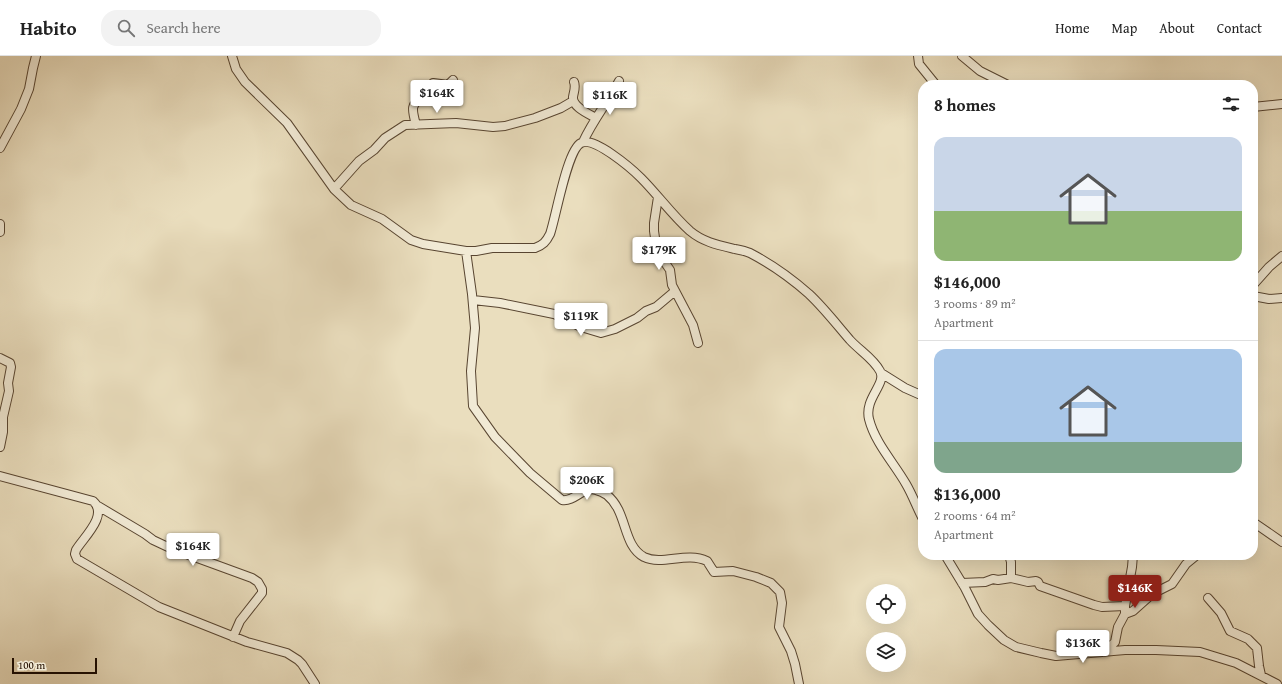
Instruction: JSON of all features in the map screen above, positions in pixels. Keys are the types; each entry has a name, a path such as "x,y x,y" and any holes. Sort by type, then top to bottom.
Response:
{"street":[{"path":"0,148 30,89 36,56"},
{"path":"232,56 236,68 245,82 287,123 334,189 351,205 382,219 411,240 423,244 466,251 492,248 535,248 544,244 552,227 559,196 575,150 580,143 583,142 596,118 611,97 619,81"},
{"path":"918,56 919,64 932,80"},
{"path":"962,56 980,71 998,80"},
{"path":"416,125 413,113 415,101 433,83 448,85 453,80"},
{"path":"574,82 573,101 576,105 596,118"},
{"path":"334,189 359,161 405,125 456,123 493,126 509,125 535,118 561,108 573,101"},
{"path":"1258,106 1282,104"},
{"path":"583,142 592,143 604,149 640,177 681,222 702,239 717,245 750,253 782,273 802,288 821,306 852,342 875,364 881,373 905,388 918,394"},
{"path":"658,197 654,231 657,251 670,270 674,291 694,325 698,343"},
{"path":"0,224 0,232"},
{"path":"466,251 473,300 475,328 471,371 472,402 476,411 491,432 530,473 562,500 569,500 587,490 592,489 602,492 609,497 621,513 630,542 640,555 655,560 690,556 707,560 711,570 714,572 732,571 744,573 771,583 780,592 782,599 779,626 791,651 799,684"},
{"path":"1258,279 1282,256"},
{"path":"473,300 500,303 548,313 564,318 581,327 601,333 615,329 637,318 646,311 656,307 674,291"},
{"path":"1258,297 1269,299 1282,298"},
{"path":"0,358 11,364 8,383 9,391 3,417 0,447"},
{"path":"881,373 881,380 868,406 869,420 880,443 912,495 918,508"},
{"path":"0,476 93,501 98,506 153,540 170,548 252,578 258,582 262,591 261,596 240,621 233,637"},
{"path":"98,506 99,512 95,523 75,552 77,558 159,607 233,637 277,650 294,657 307,669 316,684"},
{"path":"1258,525 1282,542"},
{"path":"948,560 978,614 997,634 1010,644 1056,656 1125,650 1200,652 1236,663 1277,684"},
{"path":"1010,560 1011,578"},
{"path":"1104,652 1115,642 1118,628 1125,610 1132,560"},
{"path":"962,583 987,582 993,579 998,580 1011,578 1028,582 1038,581 1040,586 1094,605 1133,611 1154,593 1172,584 1186,564 1191,560"},
{"path":"1130,581 1154,593"},
{"path":"1208,598 1221,613 1230,631 1241,635 1255,644 1258,652 1261,675"}]}
